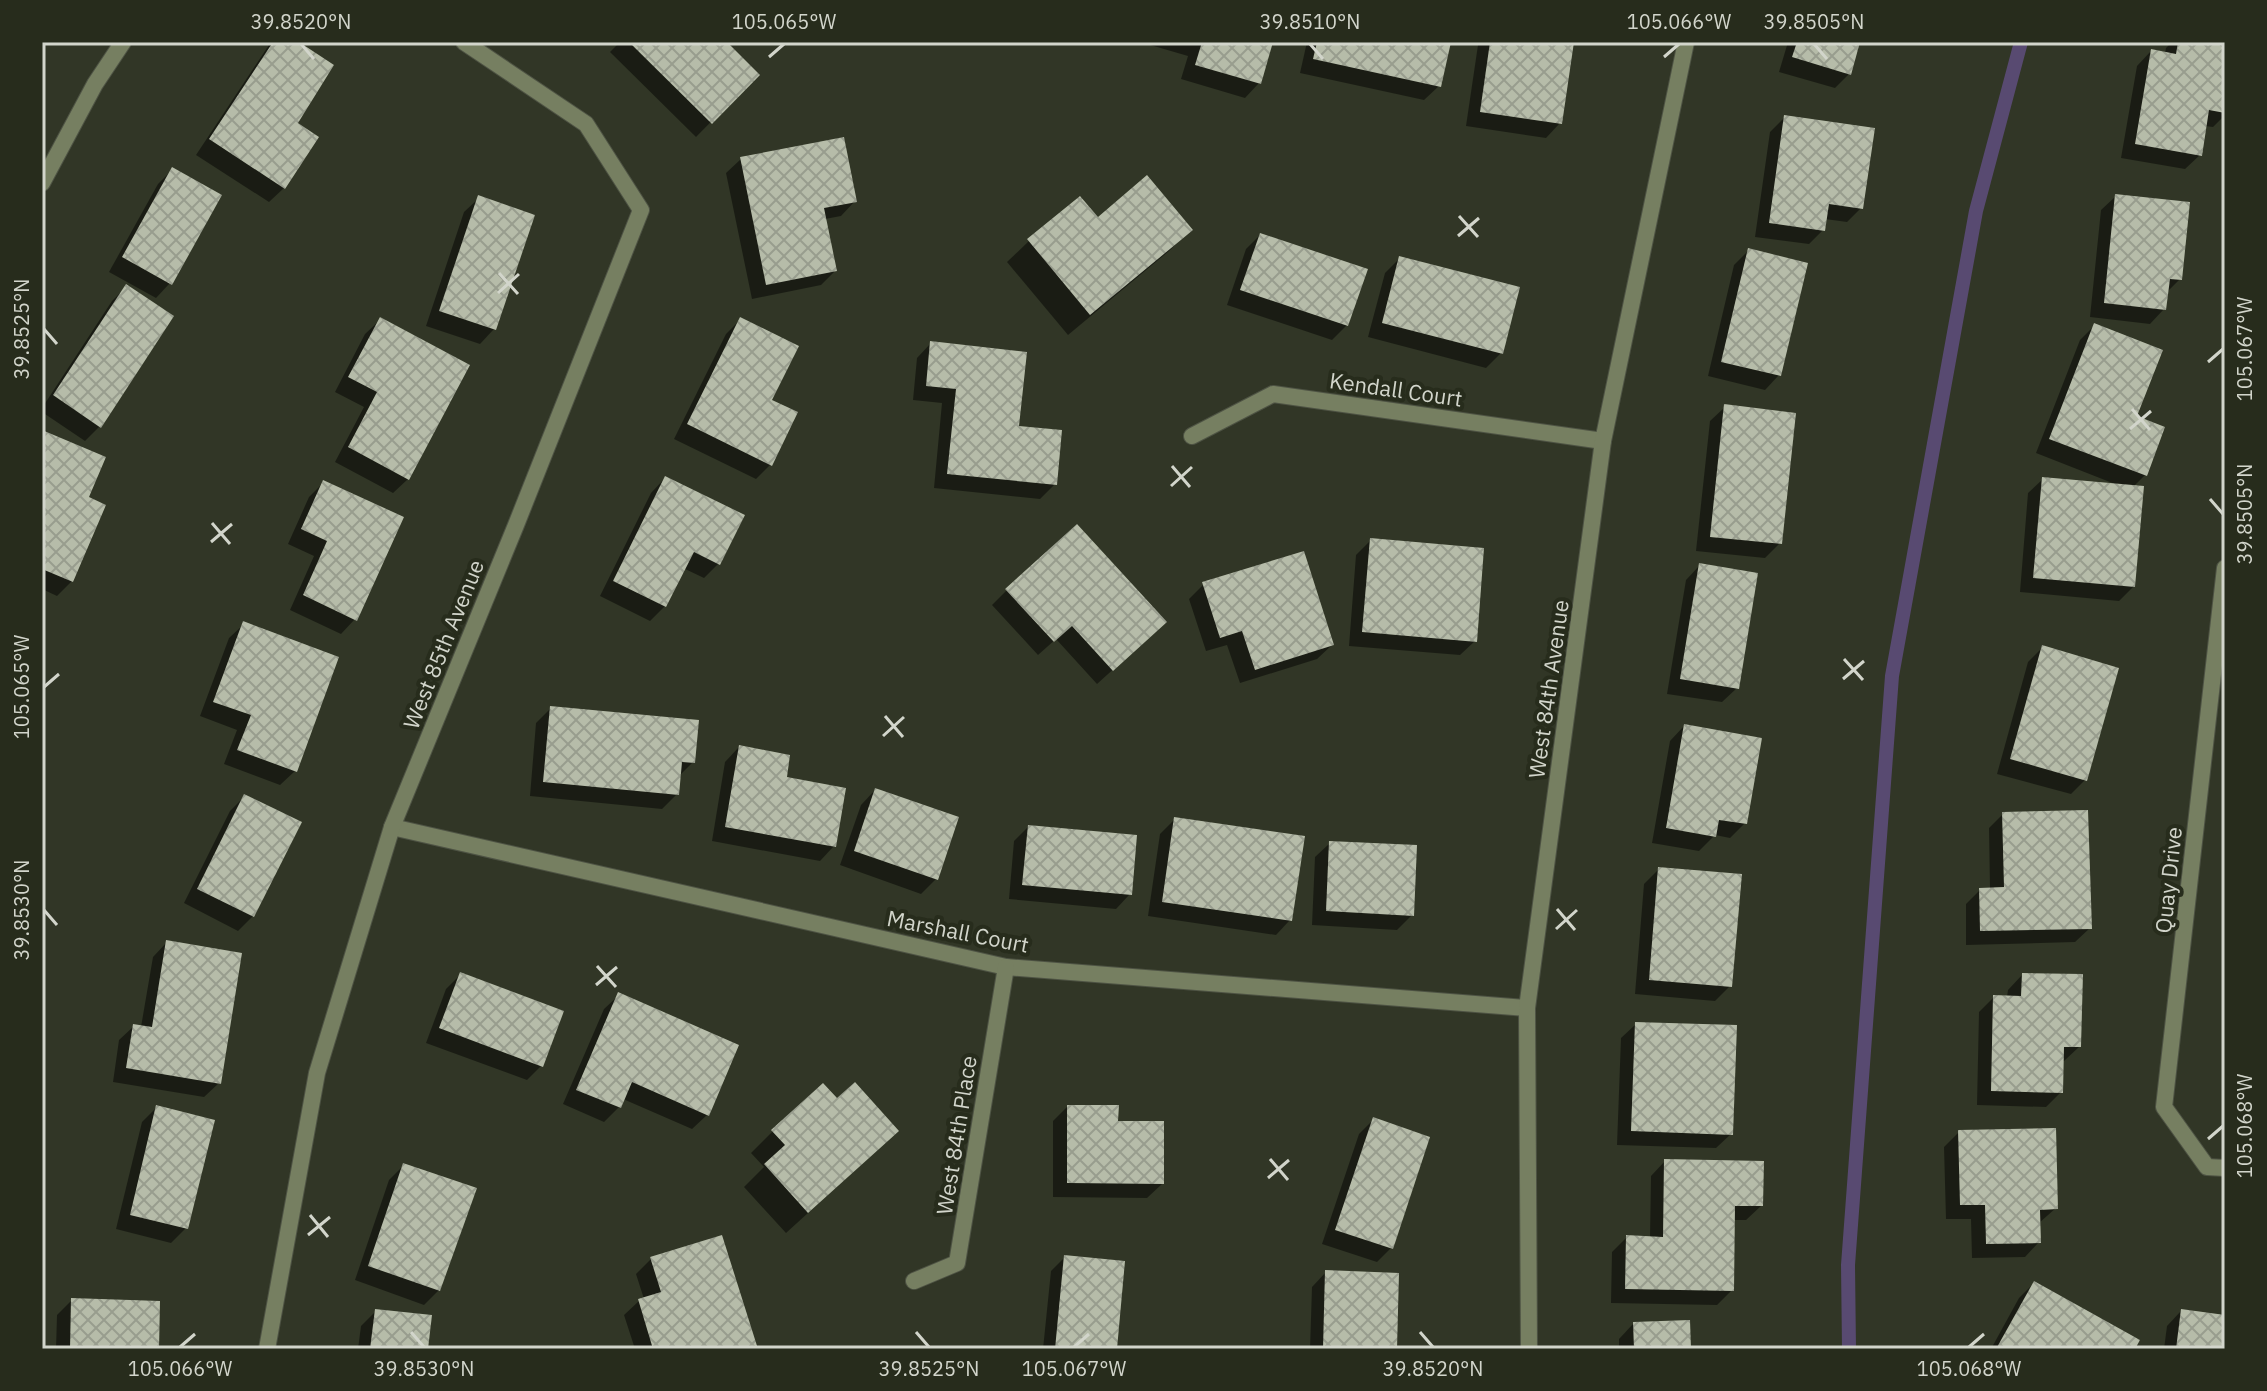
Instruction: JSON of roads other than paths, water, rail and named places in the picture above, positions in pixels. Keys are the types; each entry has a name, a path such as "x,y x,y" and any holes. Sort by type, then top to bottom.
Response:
{"street":[{"path":"42,183 95,84 123,42"},
{"name":"West 85th Avenue","path":"267,1349 317,1073 392,827 641,210 586,124 464,42"},
{"name":"West 84th Avenue","path":"1529,1349 1527,1008 1603,441 1686,42"},
{"name":"Kendall Court","path":"1192,436 1273,394 1603,441"},
{"name":"Quay Drive","path":"2225,568 2164,1107 2207,1167 2225,1168"},
{"name":"Marshall Court","path":"392,827 1006,967 1527,1008"},
{"name":"West 84th Place","path":"914,1281 957,1263 1006,967"}],"waterway":[{"path":"1849,1349 1848,1265 1892,676 1976,211 2021,42"}]}
